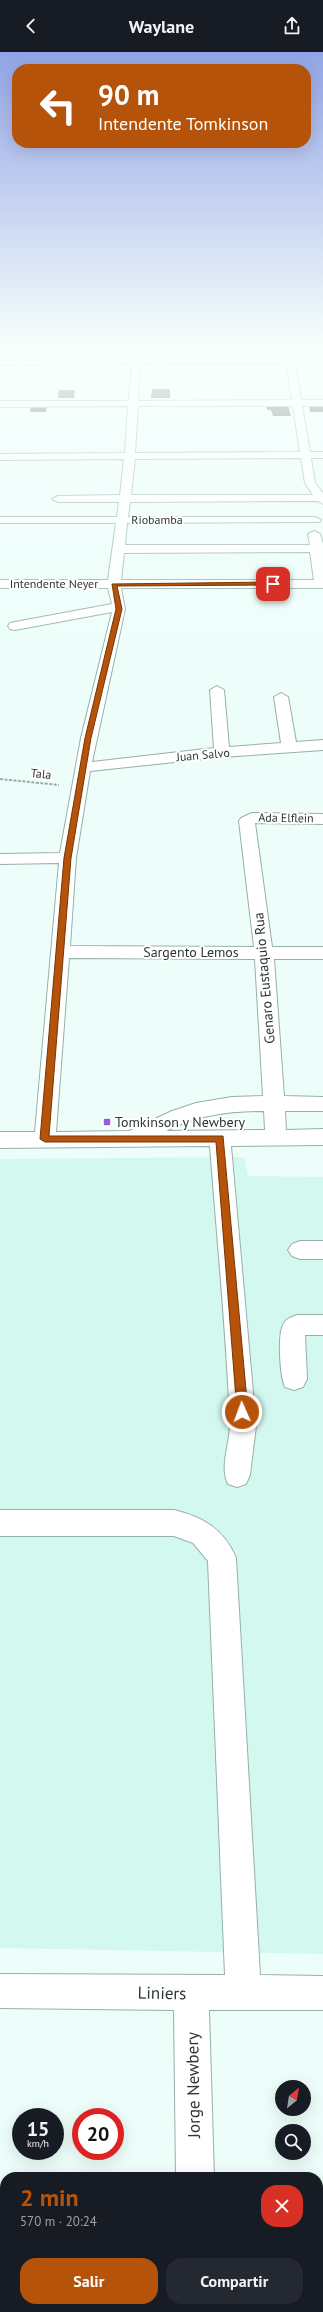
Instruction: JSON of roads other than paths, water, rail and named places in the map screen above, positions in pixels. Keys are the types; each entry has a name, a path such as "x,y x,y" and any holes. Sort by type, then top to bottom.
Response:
{"street":[{"path":"45,1139 68,858 88,738 119,607 114,584 130,456"},
{"path":"307,456 310,483 323,499"},
{"path":"0,457 323,456"},
{"path":"58,499 323,499"},
{"path":"319,518 313,523 320,548 322,584"},
{"name":"Riobamba","path":"0,520 319,518"},
{"path":"119,549 320,548"},
{"name":"Intendente Neyer","path":"0,584 322,584"},
{"path":"15,626 119,607"},
{"path":"217,690 222,752"},
{"path":"280,697 289,748"},
{"name":"Juan Salvo","path":"84,767 222,752 323,745"},
{"name":"Ada Elflein","path":"248,819 323,819"},
{"name":"Genaro Eustaquio Rua","path":"248,819 247,821 264,952 276,1138"},
{"path":"0,859 68,858"},
{"name":"Sargento Lemos","path":"60,952 323,953"},
{"path":"128,1140 180,1116 204,1109 238,1104 323,1104"},
{"path":"220,1138 241,1385 243,1426 237,1475"},
{"path":"0,1140 323,1138"},
{"path":"300,1250 323,1250"},
{"path":"294,1379 293,1329 297,1324 323,1325"},
{"path":"0,1523 174,1523 194,1527 209,1537 222,1558 243,1992"},
{"name":"Liniers","path":"0,1991 323,1993"},
{"name":"Jorge Newbery","path":"191,1993 195,2172"}],"place":[{"name":"Tomkinson y Newbery","path":"107,1122"}]}
